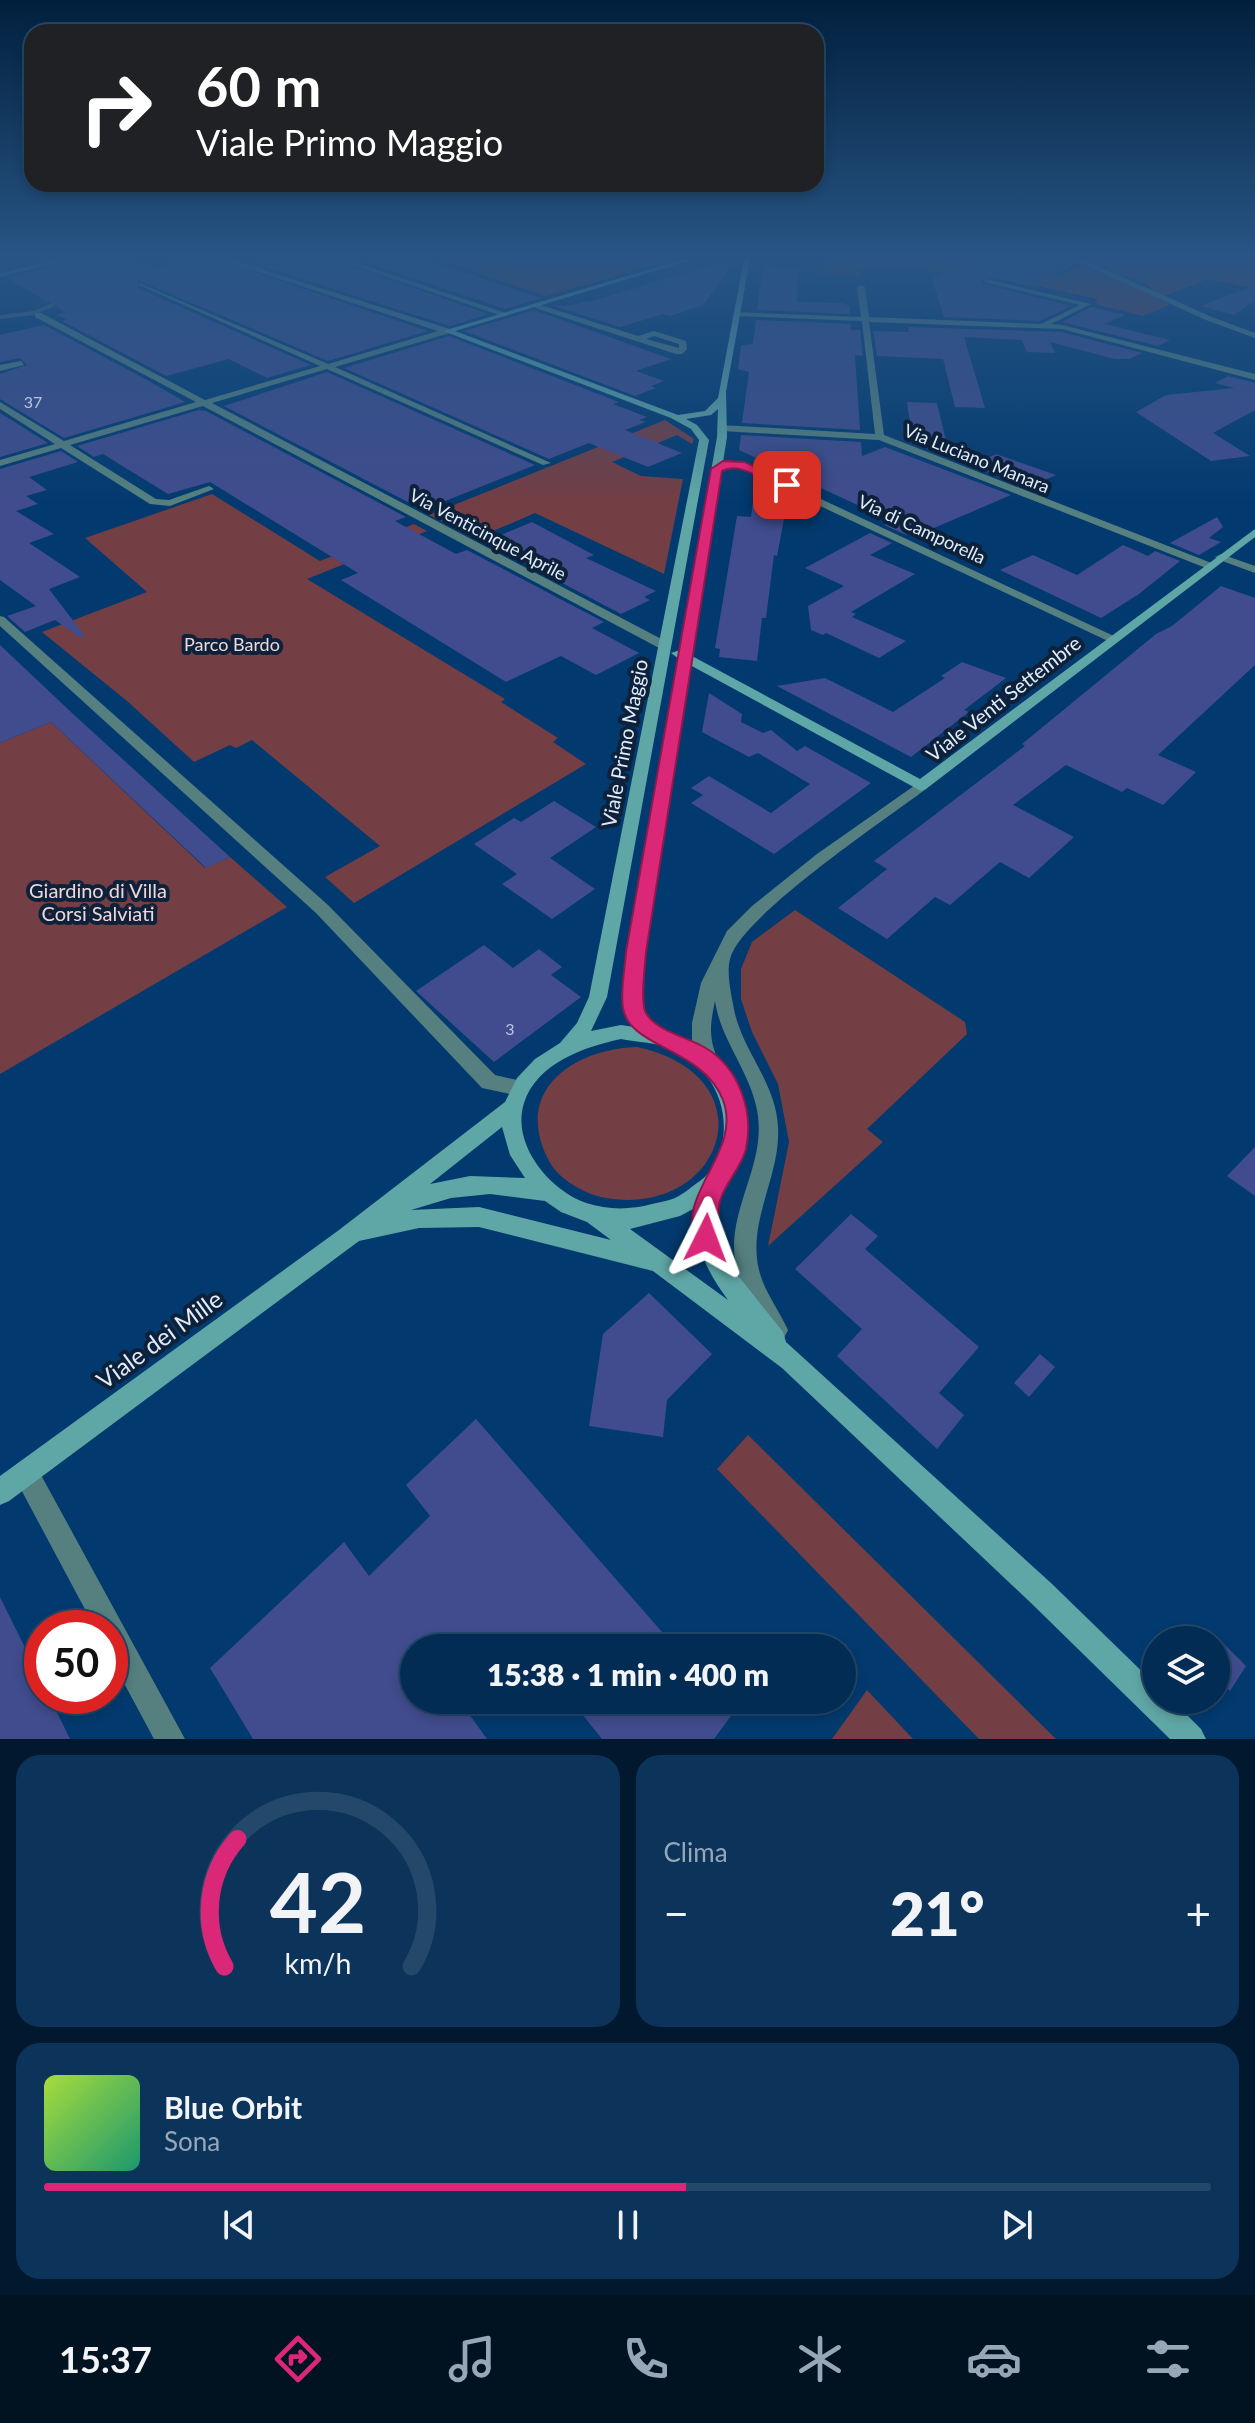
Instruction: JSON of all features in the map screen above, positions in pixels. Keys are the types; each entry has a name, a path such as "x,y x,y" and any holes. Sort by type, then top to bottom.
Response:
{"main road":[{"path":"471,340 674,416 695,417 713,411 722,399"},
{"path":"664,1038 646,1028 633,1008 636,952 716,469 722,428 722,399 732,340"},
{"name":"Viale Primo Maggio","path":"568,1046 584,1027 598,997 704,440 694,427 674,416"},
{"name":"Viale Venti Settembre","path":"921,786 1255,532"},
{"name":"Via Venticinque Aprile","path":"665,646 921,786"},
{"path":"353,1232 516,1098 542,1061 568,1046 603,1034 621,1032 664,1038 681,1043 711,1065 729,1089 738,1114 734,1150 705,1211 704,1225 711,1254 720,1272 790,1360"},
{"path":"516,1098 514,1140 522,1159 550,1192 577,1209 594,1215 630,1219 667,1213 699,1197 718,1179"},
{"path":"353,1232 413,1198 448,1189 482,1184 521,1185 550,1192"},
{"path":"594,1215 790,1360 1041,1593 1191,1739"},
{"path":"353,1232 419,1218 479,1217 665,1265"},
{"name":"Viale dei Mille","path":"0,1492 353,1232"}],"street":[{"name":"Via Venticinque Aprile","path":"86,340 665,646"},
{"path":"270,340 546,463"},
{"path":"0,463 416,340"},
{"path":"642,340 679,352 683,349 683,343 675,340"},
{"path":"867,340 880,437"},
{"path":"1113,340 1255,377"},
{"path":"0,368 21,363"},
{"path":"0,405 154,502 177,501 209,489"},
{"name":"Via Luciano Manara","path":"722,428 880,437 1215,561 1255,570"},
{"name":"Via di Camporella","path":"716,469 727,463 741,465 1112,638"},
{"path":"0,620 322,909 489,1082 516,1098"},
{"name":"Viale Venti Settembre","path":"711,1065 699,1034 705,999 733,935 823,858 921,786"},
{"path":"721,959 730,1029 763,1095 769,1119 764,1163 747,1215 744,1238 747,1269 790,1360"},
{"path":"26,1473 100,1610"},
{"path":"128,1661 170,1739"}],"green space":[{"path":"665,420 694,439 692,444 677,435 612,462 641,476 683,479 664,574 535,513 477,538 429,515"},
{"name":"Parco Bardo","path":"212,494 320,561 414,524 427,531 307,579 505,699 501,702 558,738 553,742 586,764 354,903 325,877 380,846 252,740 236,748 230,745 194,762 127,701 42,632 147,592 85,538"},
{"name":"Giardino di Villa Corsi Salviati","path":"51,722 205,868 230,857 287,907 0,1074 0,743"},
{"path":"795,910 965,1022 967,1034 867,1129 883,1142 768,1246 789,1142 778,1084 752,1032 741,999 741,969 752,942"},
{"path":"637,1047 680,1063 706,1087 718,1114 716,1143 702,1168 677,1188 643,1199 601,1197 570,1183 552,1166 539,1134 538,1113 544,1094 556,1078 572,1065 592,1056"},
{"path":"748,1435 1056,1739 979,1739 717,1469"},
{"path":"867,1690 913,1739 832,1739 850,1714 856,1714 856,1705"}],"building":[{"path":"0,340 72,340 185,402 64,438 0,399 0,374 27,365 20,358 0,362"},
{"path":"98,340 255,340 311,365 267,378 229,359 166,376"},
{"path":"279,340 397,340 328,361"},
{"path":"435,340 460,340 619,402 613,404 647,417 639,420 646,422 625,430 682,453 648,467 589,443 549,459 344,368"},
{"path":"488,340 618,340 671,359 636,371 664,381 651,386 656,388 635,396"},
{"path":"753,340 861,340 863,356 855,355 860,430 742,423 749,372 738,369 741,345 753,344"},
{"path":"874,340 965,340 985,408 955,407 943,359 877,356"},
{"path":"1022,340 1093,340 1142,353 1129,359 1115,359 1050,342 1055,353 1027,352"},
{"path":"1135,340 1170,340 1158,346"},
{"path":"327,372 535,465 423,510 224,406"},
{"path":"1228,376 1255,383 1255,410 1213,433 1250,456 1211,461 1136,412 1166,395 1234,388 1215,383"},
{"path":"907,402 937,403 950,458 913,443"},
{"path":"199,410 406,517 395,521 456,554 467,550 604,622 592,628 639,653 596,675 561,656 506,682 341,580 358,573 210,482 168,494 103,454 94,457 77,446"},
{"path":"0,413 48,443 0,457"},
{"path":"741,435 861,442 862,456 885,447 1011,495 920,534 914,531 906,535 884,525 892,521 739,450"},
{"path":"61,451 78,462 29,477 47,490 26,496 38,504 16,511 54,534 29,543 80,577 49,589 84,635 81,638 55,620 25,632 7,616 36,606 0,580 0,469"},
{"path":"996,454 1056,475 1027,488 971,466"},
{"path":"753,502 787,504 777,556 774,555 757,661 719,657 720,649 715,648 737,516 751,517"},
{"path":"1217,517 1223,527 1209,538 1221,542 1199,555 1170,543"},
{"path":"532,522 594,555 586,558 656,591 644,597 650,600 621,614 484,542"},
{"path":"870,533 892,543 870,555 915,574 851,612 856,614 852,617 906,641 879,658 826,633 823,635 811,630 808,606 844,586 805,568"},
{"path":"1123,545 1148,556 1155,551 1180,561 1139,594 1101,618 1000,570 1033,555 1077,575"},
{"path":"1221,586 1255,598 1255,665 1158,755 1196,772 1163,805 1127,788 1122,792 1066,765 1013,805 1074,837 1029,878 1000,862 950,905 935,897 887,939 838,908 887,869 874,861 1025,746 1022,744 1156,634 1172,626"},
{"path":"0,645 230,857 206,868 51,722 0,743"},
{"path":"962,662 1006,678 964,710 969,712 911,757 777,686 825,678 893,712 945,678 941,676"},
{"path":"709,693 742,714 741,722 763,733 771,730 797,751 805,746 871,783 774,854 691,803 703,795 691,788 709,776 771,813 810,784 758,753 749,757 702,732"},
{"path":"554,801 596,827 550,858 595,889 552,919 502,884 517,874 474,844 514,818 521,822"},
{"path":"484,945 513,968 539,949 562,967 551,975 581,997 494,1062 416,991"},
{"path":"1255,1147 1255,1196 1227,1176"},
{"path":"851,1214 878,1236 865,1249 979,1347 939,1393 964,1415 937,1449 837,1356 862,1329 795,1269"},
{"path":"649,1293 712,1354 667,1400 663,1437 589,1426 603,1334"},
{"path":"1040,1354 1055,1367 1029,1397 1014,1383"},
{"path":"476,1419 664,1634 400,1634 400,1714 469,1714 487,1739 253,1739 210,1668 344,1542 369,1576 430,1516 406,1485"},
{"path":"0,1597 24,1646 24,1714 58,1714 70,1739 0,1739"},
{"path":"1230,1650 1246,1666 1230,1691"},
{"path":"582,1714 732,1714 714,1739 602,1739"}],"route":[{"path":"706,1238 705,1211 710,1192 734,1150 738,1114 725,1080 713,1066 681,1043 664,1038 639,1022 633,1008 636,952 716,469 727,463 741,465 787,485"}]}
